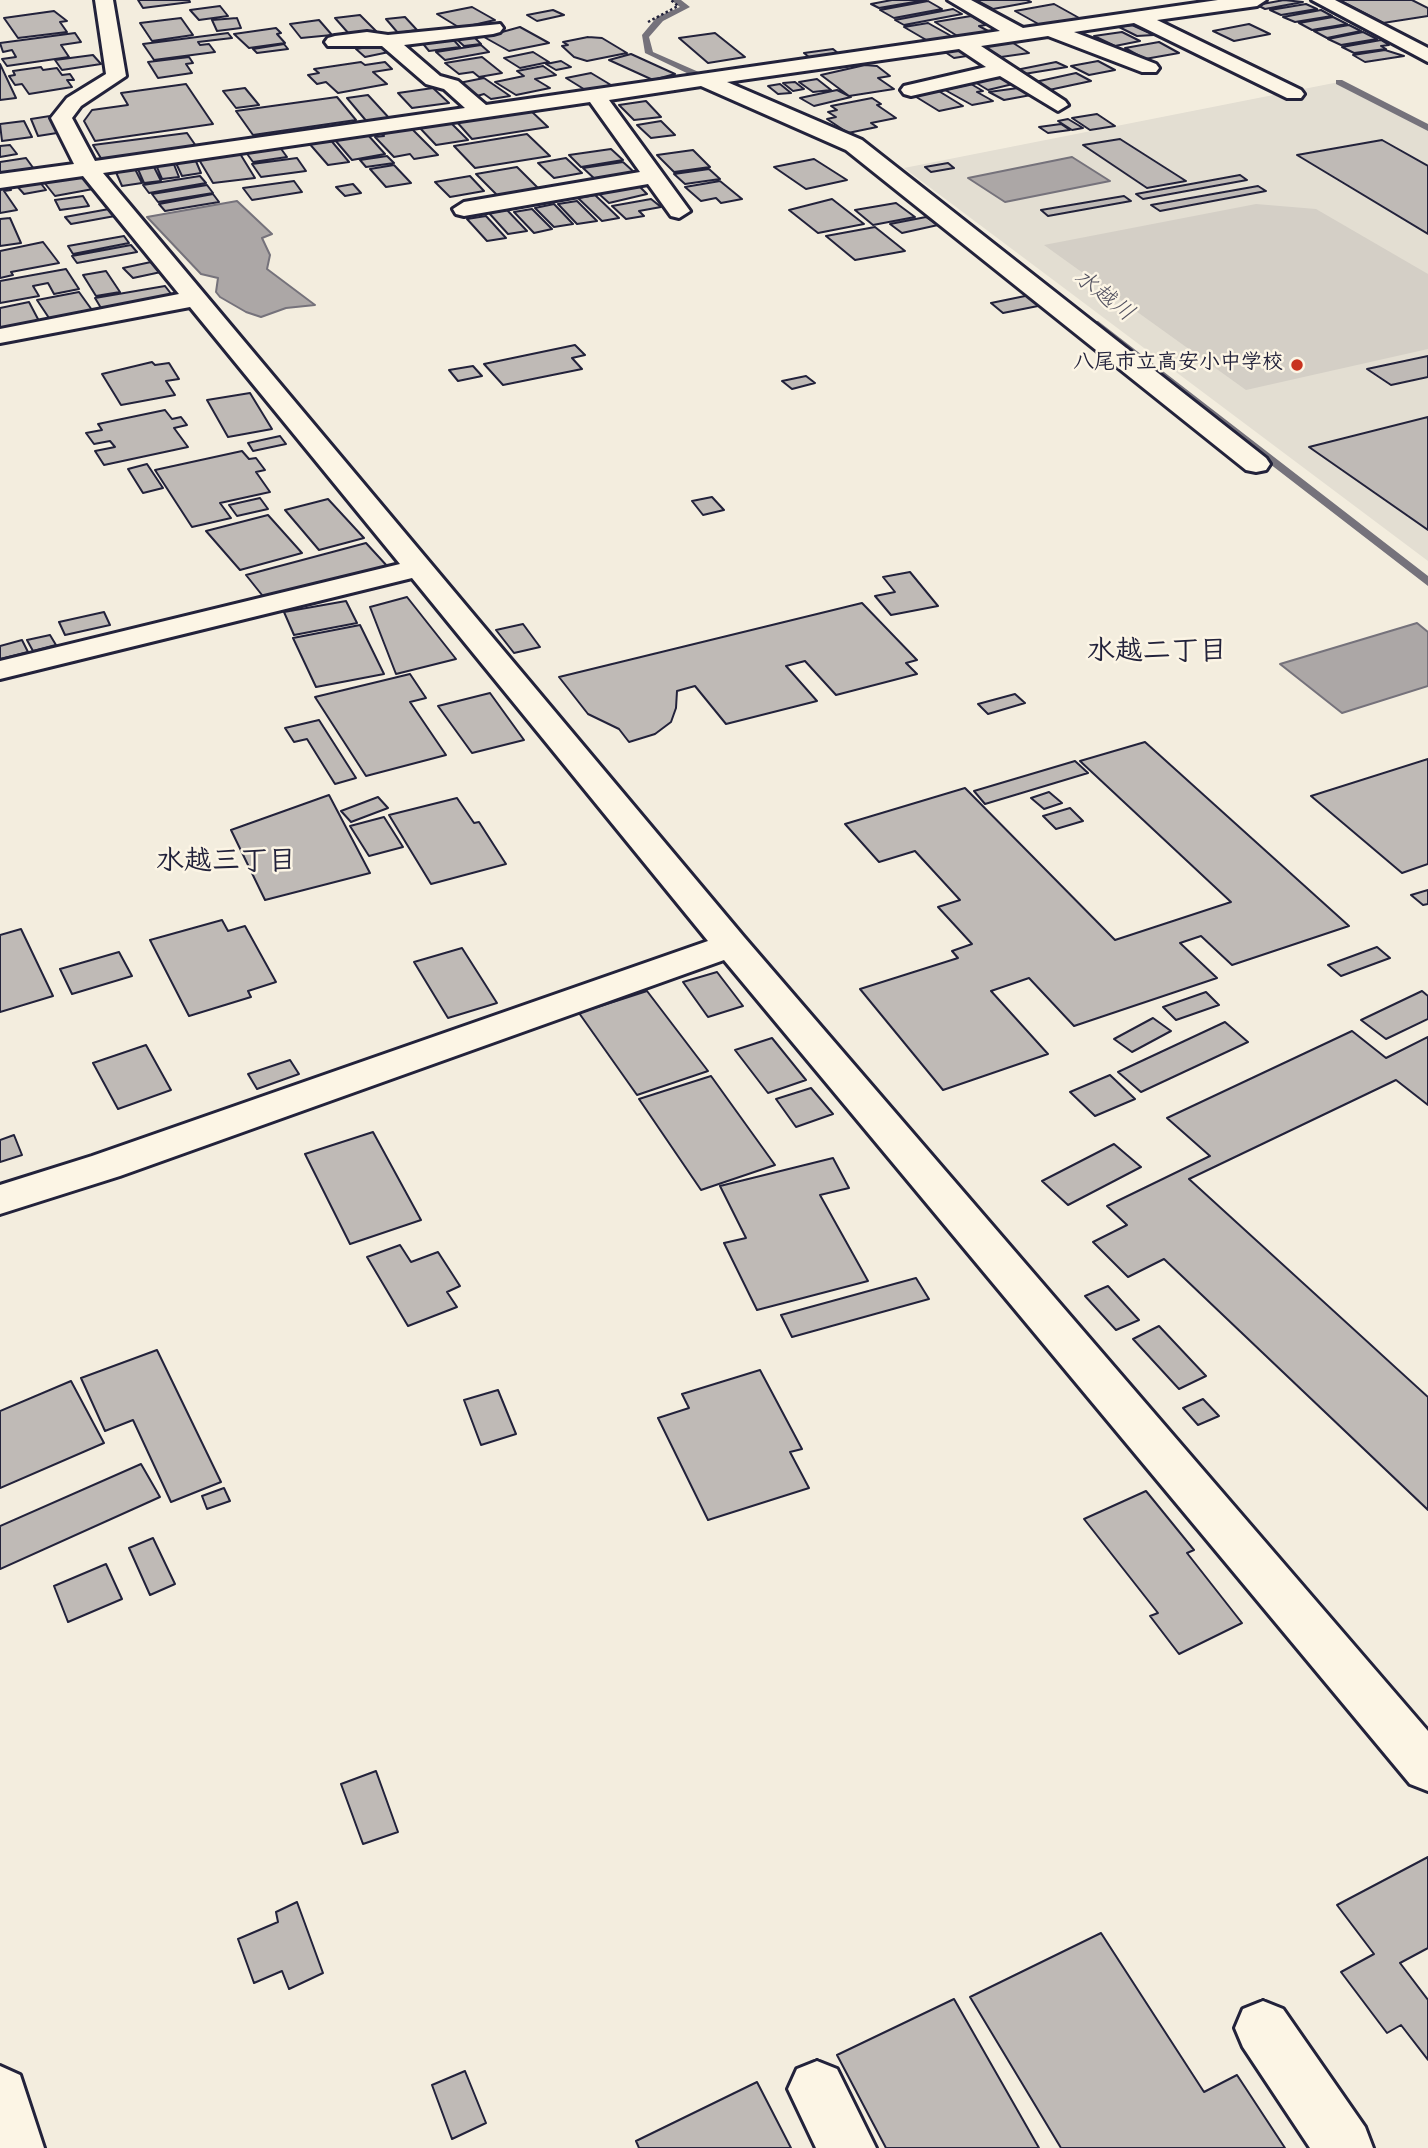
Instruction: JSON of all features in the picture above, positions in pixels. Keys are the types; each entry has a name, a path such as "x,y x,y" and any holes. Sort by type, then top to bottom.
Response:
{"street":[{"path":"104,0 116,76 74,102 61,118 88,167 731,945 1428,1768"},
{"path":"957,0 1020,34"},
{"path":"0,181 1257,0"},
{"path":"1321,0 1428,56"},
{"path":"1136,17 1294,94"},
{"path":"335,42 367,38 388,41 492,27"},
{"path":"1050,30 1149,68"},
{"path":"388,41 433,80 451,85 480,110"},
{"path":"962,42 1058,105"},
{"path":"912,90 1003,69"},
{"path":"700,79 718,84 854,145 1256,464"},
{"path":"594,94 679,211"},
{"path":"464,209 654,176"},
{"path":"0,336 195,298"},
{"path":"0,670 419,568"},
{"path":"0,1200 106,1166 731,945"},
{"path":"1263,2028 1344,2148"},
{"path":"817,2089 847,2148"},
{"path":"0,2095 15,2148"}],"path":[{"path":"648,22 678,6 671,0"}],"shaded area":[{"name":"八尾市立高安小中学校","path":"1339,82 1428,128 1428,561 904,168"},
{"path":"1072,157 1110,181 1005,202 968,178"},
{"path":"237,201 272,234 262,238 270,255 267,269 315,305 286,308 261,317 246,312 220,297 216,292 218,278 201,274 147,217"},
{"path":"1256,204 1316,209 1428,274 1428,349 1246,390 1044,245"},
{"path":"1417,623 1428,632 1428,686 1342,713 1280,664"}],"building":[{"path":"138,0 189,0 190,2 143,8"},
{"path":"892,0 926,0 879,8 871,4"},
{"path":"976,0 1027,0 1031,2 993,9"},
{"path":"1284,0 1303,2 1265,9 1257,5"},
{"path":"1339,0 1412,0 1428,8 1428,16 1383,23"},
{"path":"928,1 942,9 894,18 880,10"},
{"path":"1054,4 1081,19 1042,26 1015,11"},
{"path":"1306,4 1317,9 1281,15 1270,10"},
{"path":"220,6 228,16 199,20 190,10"},
{"path":"472,7 495,20 460,28 437,14"},
{"path":"953,9 962,14 904,25 895,20"},
{"path":"553,10 564,15 537,21 527,15"},
{"path":"1321,10 1332,16 1295,22 1283,17"},
{"path":"54,11 67,21 60,22 67,32 18,38 4,18"},
{"path":"360,15 376,31 350,35 335,18"},
{"path":"971,16 986,25 979,26 990,32 959,37 935,22"},
{"path":"405,17 417,30 398,33 386,19"},
{"path":"1333,17 1347,24 1312,30 1299,23"},
{"path":"181,18 193,35 152,41 140,23"},
{"path":"237,18 241,28 217,31 212,20"},
{"path":"319,20 332,35 301,38 290,24"},
{"path":"928,23 953,37 928,41 904,27"},
{"path":"1249,24 1270,34 1234,41 1213,31"},
{"path":"1132,25 1154,35 1137,36 1119,27"},
{"path":"1349,25 1361,31 1327,38 1314,31"},
{"path":"520,27 549,43 509,51 484,37"},
{"path":"276,28 281,33 277,34 285,43 249,48 234,34"},
{"path":"1122,32 1140,41 1115,46 1094,36"},
{"path":"1363,32 1377,39 1341,45 1328,39"},
{"path":"75,33 81,42 61,45 69,57 7,66 2,59 16,57 12,50 3,52 0,43"},
{"path":"228,33 232,38 198,42 200,45 209,44 215,52 154,60 143,44"},
{"path":"470,33 481,44 464,46 453,36"},
{"path":"715,33 745,57 708,63 679,38"},
{"path":"450,36 460,47 429,51 420,40"},
{"path":"588,37 602,38 627,53 587,61 574,57 562,46 568,45 563,42"},
{"path":"1381,40 1389,45 1381,46 1386,49 1354,53 1342,47"},
{"path":"1010,41 1029,53 1001,57 982,46"},
{"path":"1159,42 1179,53 1145,59 1125,48"},
{"path":"284,44 288,49 257,53 253,49"},
{"path":"379,45 389,52 365,57 356,49"},
{"path":"481,45 489,52 445,60 436,52"},
{"path":"961,47 973,55 954,58 942,50"},
{"path":"833,49 839,54 810,58 804,53"},
{"path":"1385,50 1404,56 1365,62 1353,55"},
{"path":"533,52 549,62 520,68 504,58"},
{"path":"631,54 675,74 653,80 609,60"},
{"path":"93,55 101,64 62,70 55,60"},
{"path":"189,57 193,63 186,64 192,73 158,78 148,62"},
{"path":"482,57 502,73 479,77 473,72 459,74 445,63"},
{"path":"561,61 571,67 556,70 546,64"},
{"path":"1098,61 1115,70 1089,75 1071,66"},
{"path":"361,62 365,65 385,62 392,69 373,72 387,84 338,93 326,82 317,84 308,75 319,73 314,69"},
{"path":"1056,62 1067,67 1024,74 1016,70"},
{"path":"0,64 16,98 0,100"},
{"path":"865,65 877,66 890,76 878,78 894,89 849,96 821,75"},
{"path":"543,66 556,75 535,79 550,88 516,95 495,82 524,76 517,71"},
{"path":"41,67 43,70 57,68 62,75 70,74 74,80 67,80 72,87 29,94 22,84 15,85 9,76 15,75 13,71"},
{"path":"591,73 611,85 587,91 566,78"},
{"path":"1076,73 1091,81 1049,90 1035,82"},
{"path":"484,78 510,96 491,99 484,94 477,96 459,83"},
{"path":"1001,78 1013,84 988,90 973,81"},
{"path":"817,79 831,90 813,92 799,82"},
{"path":"795,82 804,89 793,91 783,83"},
{"path":"186,84 213,124 95,141 84,121 92,110 128,105 121,93"},
{"path":"780,84 791,93 778,94 768,86"},
{"path":"971,84 983,91 977,92 993,101 972,105 945,90"},
{"path":"245,88 259,105 236,108 223,91"},
{"path":"433,88 449,103 412,108 398,93"},
{"path":"1018,88 1031,95 1004,100 989,92"},
{"path":"837,90 851,97 814,106 800,98"},
{"path":"937,90 963,106 939,111 913,95"},
{"path":"368,95 390,119 368,123 347,98"},
{"path":"337,97 356,120 253,135 236,111"},
{"path":"872,98 881,104 877,105 896,118 871,123 877,127 848,133 827,119 836,117 828,112 837,110 831,106"},
{"path":"646,101 661,117 634,120 619,105"},
{"path":"530,110 548,127 472,139 456,121"},
{"path":"1097,114 1115,126 1090,130 1072,118"},
{"path":"50,116 57,133 38,136 31,119"},
{"path":"1068,119 1083,128 1072,130 1058,121"},
{"path":"24,121 32,137 2,141 0,124"},
{"path":"661,121 675,135 651,138 637,125"},
{"path":"450,122 468,140 436,145 419,127"},
{"path":"1061,124 1070,130 1048,133 1039,127"},
{"path":"412,129 438,155 414,159 410,154 394,157 375,137 384,136 380,132"},
{"path":"187,133 196,146 102,160 93,145"},
{"path":"527,134 550,156 475,168 454,146"},
{"path":"368,135 385,154 352,160 335,140"},
{"path":"329,138 349,162 328,165 308,142"},
{"path":"1120,139 1186,181 1147,188 1083,145"},
{"path":"1382,140 1428,166 1428,234 1297,155"},
{"path":"10,145 17,154 0,157 0,146"},
{"path":"279,146 287,157 253,162 245,151"},
{"path":"611,149 623,160 581,167 569,155"},
{"path":"693,150 710,167 674,172 657,155"},
{"path":"239,152 255,178 213,183 198,158"},
{"path":"387,156 394,163 366,167 360,160"},
{"path":"26,158 34,169 0,174 0,162"},
{"path":"297,158 306,171 261,177 252,164"},
{"path":"566,158 582,173 554,178 538,163"},
{"path":"195,159 201,173 182,176 175,161"},
{"path":"814,159 847,180 806,189 774,167"},
{"path":"173,162 179,177 162,179 156,165"},
{"path":"623,162 635,173 596,180 583,168"},
{"path":"948,163 954,168 931,172 925,167"},
{"path":"153,165 161,181 144,183 137,167"},
{"path":"394,165 411,183 386,187 370,169"},
{"path":"134,167 142,183 122,186 115,170"},
{"path":"517,167 539,189 498,196 476,174"},
{"path":"709,169 720,179 685,184 674,174"},
{"path":"81,174 93,189 55,196 43,181"},
{"path":"1240,175 1247,180 1143,199 1136,194"},
{"path":"200,176 206,183 149,193 143,185"},
{"path":"470,176 484,191 450,197 435,182"},
{"path":"39,181 46,190 24,194 16,185"},
{"path":"294,181 302,192 252,200 243,188"},
{"path":"720,181 742,199 721,203 716,198 701,201 685,187"},
{"path":"353,184 361,193 345,196 336,187"},
{"path":"207,185 213,193 158,202 152,194"},
{"path":"638,185 647,194 609,203 598,193"},
{"path":"7,186 11,190 4,191 17,210 0,213 0,187"},
{"path":"1258,186 1266,191 1160,211 1151,205"},
{"path":"213,194 219,202 165,211 159,204"},
{"path":"595,195 619,218 602,221 578,198"},
{"path":"83,196 89,206 60,210 55,200"},
{"path":"1124,196 1131,201 1048,216 1041,210"},
{"path":"651,199 661,207 639,211 644,216 626,219 612,206"},
{"path":"832,199 864,224 818,233 789,210"},
{"path":"577,201 597,221 577,224 558,204"},
{"path":"896,203 915,217 873,225 855,210"},
{"path":"554,204 573,224 554,227 535,208"},
{"path":"109,209 115,216 71,224 65,217"},
{"path":"532,209 552,229 534,233 514,212"},
{"path":"507,210 527,231 508,234 489,213"},
{"path":"486,216 506,238 487,241 467,219"},
{"path":"926,217 938,225 902,233 890,224"},
{"path":"10,218 21,243 0,246 0,219"},
{"path":"875,227 905,251 855,260 826,236"},
{"path":"124,236 129,243 73,254 68,246"},
{"path":"43,242 59,263 11,272 13,275 0,278 0,251"},
{"path":"131,245 137,252 77,263 72,256"},
{"path":"151,262 161,272 133,278 123,268"},
{"path":"66,269 79,289 54,294 48,283 33,286 39,296 0,303 0,281"},
{"path":"106,271 120,292 96,296 83,275"},
{"path":"165,286 172,295 101,308 95,298"},
{"path":"79,292 92,310 51,321 37,300"},
{"path":"1030,295 1043,305 1003,313 991,303"},
{"path":"29,302 39,321 0,328 0,308"},
{"path":"575,345 585,355 572,358 582,369 503,385 484,364"},
{"path":"1428,356 1428,377 1391,385 1367,369"},
{"path":"152,362 155,365 169,363 179,379 166,381 175,395 121,405 102,374"},
{"path":"473,366 482,376 458,381 449,370"},
{"path":"806,376 815,383 792,389 782,381"},
{"path":"250,393 272,429 228,437 207,400"},
{"path":"165,410 172,419 181,417 187,425 174,428 188,447 104,465 95,451 115,447 110,441 94,444 86,433 102,430 98,424"},
{"path":"1428,417 1428,530 1309,447"},
{"path":"280,436 286,444 253,451 248,443"},
{"path":"242,451 249,459 256,458 265,470 256,472 270,492 220,503 231,518 192,527 155,470"},
{"path":"147,464 163,488 143,493 128,469"},
{"path":"712,497 724,510 703,515 692,501"},
{"path":"260,498 268,509 237,516 229,505"},
{"path":"328,499 364,538 319,550 285,510"},
{"path":"268,515 302,553 240,570 206,531"},
{"path":"366,543 388,567 266,600 246,575"},
{"path":"910,572 938,606 891,615 875,596 895,592 883,577"},
{"path":"407,597 456,659 396,674 370,607"},
{"path":"346,601 357,623 294,635 284,612"},
{"path":"862,603 917,660 906,663 917,674 836,695 805,661 786,666 817,701 726,724 695,686 677,691 676,708 671,722 655,734 629,742 619,729 588,714 559,677"},
{"path":"104,612 110,625 65,635 59,622"},
{"path":"523,624 540,647 514,653 496,630"},
{"path":"360,625 384,674 316,687 293,638"},
{"path":"50,635 56,645 33,651 27,640"},
{"path":"22,640 28,652 0,659 0,646"},
{"path":"410,674 426,698 410,702 446,755 366,776 315,697"},
{"path":"490,693 524,740 472,753 438,706"},
{"path":"1015,694 1025,703 988,714 978,704"},
{"path":"319,720 356,778 335,784 307,739 294,742 285,728"},
{"path":"1145,742 1349,926 1232,965 1201,936 1180,943 1217,978 1074,1026 1029,978 991,991 1048,1054 943,1090 860,989 958,958 952,951 972,944 938,907 960,900 915,851 879,862 845,824 965,788 1115,940 1231,902 1080,761"},
{"path":"1428,759 1428,864 1402,873 1311,796"},
{"path":"1075,761 1088,773 985,804 974,791"},
{"path":"1049,792 1062,803 1044,809 1031,798"},
{"path":"329,795 370,873 265,900 231,830"},
{"path":"378,797 388,808 351,822 341,811"},
{"path":"457,798 474,823 479,822 506,864 431,884 389,815"},
{"path":"1070,808 1083,821 1056,829 1043,816"},
{"path":"384,817 403,847 369,856 350,826"},
{"path":"1428,890 1428,904 1423,905 1411,895"},
{"path":"222,920 228,931 245,926 276,982 248,991 251,997 189,1016 150,940"},
{"path":"21,929 53,996 0,1012 0,935"},
{"path":"1377,947 1390,958 1341,976 1328,965"},
{"path":"462,948 497,1003 448,1018 414,962"},
{"path":"119,952 132,976 72,994 60,969"},
{"path":"717,972 743,1006 708,1017 683,982"},
{"path":"647,991 708,1071 637,1095 579,1013"},
{"path":"1422,991 1428,996 1428,1019 1386,1039 1361,1020"},
{"path":"1206,992 1219,1005 1176,1020 1163,1007"},
{"path":"1153,1018 1171,1031 1132,1052 1114,1039"},
{"path":"1225,1022 1248,1042 1141,1092 1118,1072"},
{"path":"1352,1031 1386,1058 1428,1037 1428,1105 1396,1080 1189,1179 1428,1397 1428,1510 1164,1259 1128,1277 1093,1242 1127,1225 1107,1206 1210,1156 1167,1118"},
{"path":"772,1038 806,1080 768,1093 735,1050"},
{"path":"146,1045 171,1090 118,1109 93,1063"},
{"path":"290,1060 299,1074 257,1089 248,1074"},
{"path":"1110,1075 1135,1099 1095,1116 1070,1092"},
{"path":"711,1076 775,1165 701,1190 639,1099"},
{"path":"811,1088 833,1114 796,1127 776,1099"},
{"path":"373,1132 421,1220 350,1244 305,1154"},
{"path":"14,1135 22,1155 0,1162 0,1140"},
{"path":"1114,1144 1141,1167 1068,1205 1042,1181"},
{"path":"833,1158 849,1188 820,1195 868,1281 757,1310 724,1243 746,1238 720,1186"},
{"path":"400,1245 411,1262 438,1252 460,1286 447,1292 457,1307 408,1326 367,1257"},
{"path":"916,1278 929,1299 792,1337 781,1315"},
{"path":"1108,1286 1139,1320 1116,1330 1085,1296"},
{"path":"1159,1326 1206,1376 1179,1389 1133,1339"},
{"path":"157,1350 221,1482 171,1502 133,1420 105,1431 81,1378"},
{"path":"760,1370 802,1449 790,1452 809,1488 708,1520 658,1418 689,1408 682,1394"},
{"path":"71,1381 104,1443 0,1488 0,1411"},
{"path":"498,1390 516,1434 481,1445 464,1400"},
{"path":"1203,1399 1219,1416 1198,1425 1183,1408"},
{"path":"141,1464 160,1497 0,1569 0,1526"},
{"path":"224,1488 230,1501 207,1509 202,1496"},
{"path":"1146,1491 1194,1550 1187,1553 1242,1623 1179,1654 1150,1616 1158,1613 1084,1519"},
{"path":"153,1538 175,1584 150,1595 129,1548"},
{"path":"106,1564 122,1599 68,1622 54,1586"},
{"path":"376,1771 398,1832 363,1844 341,1784"},
{"path":"1428,1857 1428,1948 1400,1963 1428,2000 1428,2060 1401,2025 1387,2033 1341,1972 1374,1954 1337,1905"},
{"path":"297,1902 323,1973 289,1989 282,1971 254,1983 238,1939 278,1922 276,1912"},
{"path":"1101,1933 1204,2092 1237,2075 1285,2148 1061,2148 970,1997"},
{"path":"954,1999 1039,2148 886,2148 837,2055"},
{"path":"465,2071 486,2123 452,2139 432,2085"},
{"path":"757,2082 791,2148 639,2148 636,2141"}],"waterway":[{"name":"水越川","path":"675,0 686,7 660,19 645,37 649,53 698,75"},
{"path":"1339,82 1428,128"},
{"name":"水越川","path":"1094,323 1428,582"}],"place":[{"name":"八尾市立高安小中学校","path":"1297,365"}],"district":[{"name":"水越二丁目","path":"1157,655"},
{"name":"水越三丁目","path":"226,865"}]}
